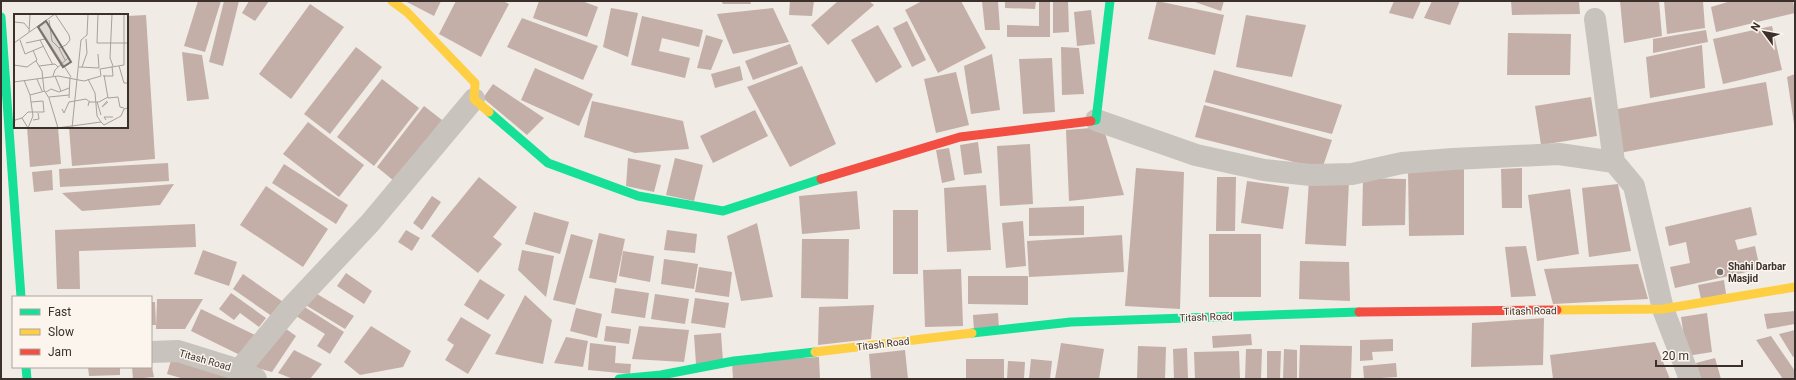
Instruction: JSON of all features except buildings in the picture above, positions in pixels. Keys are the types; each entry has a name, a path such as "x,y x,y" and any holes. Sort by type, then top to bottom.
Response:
{"street":[{"path":"248,375 292,306 370,223 474,98 475,83 407,12 392,1"},
{"path":"1096,120 1110,1"},
{"path":"1,17 21,296"},
{"path":"1595,19 1614,162 1634,186 1663,309 1690,379"},
{"path":"474,98 548,163 638,196 723,211 856,167 960,137 1096,120 1196,155 1264,170 1310,175 1352,174 1402,164 1453,159 1552,154 1614,162"},
{"name":"Titash Road","path":"619,379 661,375 734,361 1071,322 1328,312 1663,309 1795,287"},
{"name":"Titash Road","path":"152,352 178,351 248,375"},
{"path":"26,368 27,379"}],"traffic: fast":[{"path":"1091,121 1096,120 1110,1"},
{"path":"1,17 21,296"},
{"path":"489,112 548,163 638,196 723,211 821,179"},
{"path":"972,333 1071,322 1359,312"},
{"path":"619,379 661,375 734,361 815,352"},
{"path":"26,368 27,379"}],"traffic: slow":[{"path":"392,1 407,12 475,83 474,99 489,112"},
{"path":"1557,310 1663,309 1795,287"},
{"path":"815,352 972,333"}],"traffic: jam":[{"path":"821,179 960,137 1091,121"},
{"path":"1359,312 1557,310"}],"place":[{"name":"Shahi Darbar Masjid","path":"1720,272"}]}
